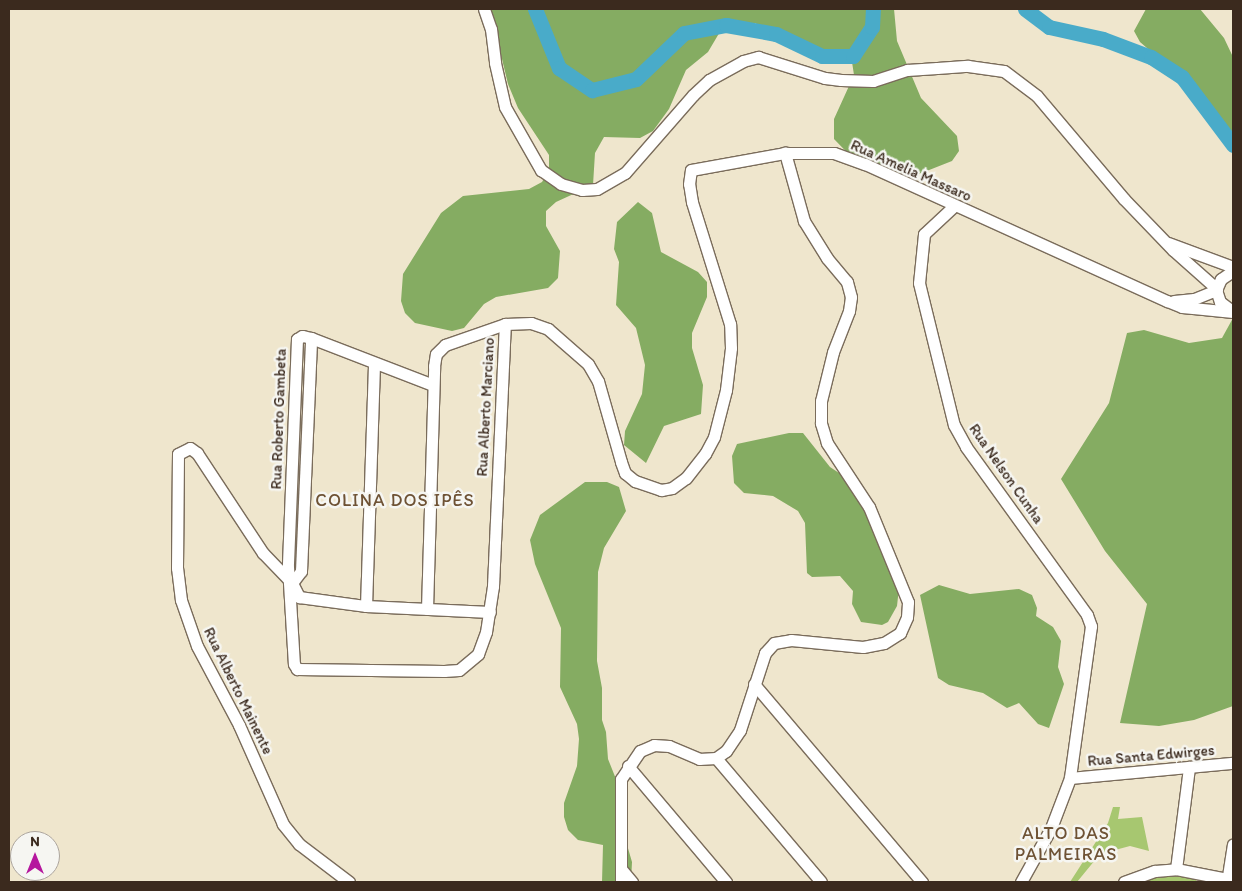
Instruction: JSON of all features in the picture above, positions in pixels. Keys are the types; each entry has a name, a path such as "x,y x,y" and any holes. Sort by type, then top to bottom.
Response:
{"street":[{"path":"484,9 492,29 495,64 505,107 541,170 561,184 582,190 596,188 626,173 693,95 709,80 743,61 758,57 825,78 861,81 873,81 907,70 968,66 1004,71 1037,96 1124,199 1216,289 1222,306 1233,312"},
{"name":"Rua Amelia Massaro","path":"505,324 532,323 548,329 588,364 598,381 625,473 650,488 672,488 686,478 705,454 714,436 726,390 731,348 730,324 692,202 689,184 691,170 785,152 806,150 842,156 865,164 1167,301 1187,308 1233,312"},
{"path":"621,882 618,796 620,779 640,751 654,745 669,746 699,759 716,758 726,751 740,730 765,653 774,643 791,640 862,647 884,643 900,633 907,617 908,602 869,507 827,442 821,423 821,401 832,352 849,312 852,297 847,282 827,258 804,221 785,152"},
{"name":"Rua Nelson Cunha","path":"954,206 924,234 919,283 954,425 966,447 1087,615 1091,637 1070,778"},
{"path":"1167,301 1194,299 1216,289 1221,279 1233,269 1168,243"},
{"path":"427,609 433,385 436,354 445,345 505,324"},
{"name":"Rua Alberto Marciano","path":"292,583 294,664 300,670 459,670 478,654 490,612 505,324"},
{"name":"Rua Roberto Gambeta","path":"292,583 301,571 311,338 374,362"},
{"path":"366,606 374,362 433,385"},
{"name":"Rua Alberto Mainente","path":"292,583 263,553 197,453 190,448 182,449 178,454 177,568 181,600 197,646 239,725 283,824 299,844 349,882"},
{"path":"292,583 299,597 306,600 366,606 490,612"},
{"path":"754,684 922,882"},
{"path":"716,758 821,882"},
{"name":"Rua Santa Edwirges","path":"1070,778 1233,763"},
{"path":"628,766 726,882"},
{"path":"1176,869 1189,767"},
{"path":"1021,882 1051,828 1070,778"},
{"path":"1124,882 1155,871 1176,869 1227,880 1233,844"},
{"path":"622,870 632,882"}],"green space":[{"path":"490,9 894,9 897,41 921,98 957,136 959,151 952,161 919,174 865,171 834,139 834,119 854,75 850,49 824,55 802,54 755,23 735,24 721,30 708,52 686,70 669,109 653,131 640,138 604,137 595,153 593,185 556,202 546,211 546,226 560,251 558,278 548,288 496,297 484,304 464,328 452,331 415,323 405,313 401,301 403,274 441,213 463,196 529,189 542,182 549,170 549,155 518,108 508,84"},
{"path":"1146,9 1200,9 1224,38 1233,57 1233,135 1205,98 1140,42 1134,31"},
{"path":"638,202 652,213 661,252 698,272 707,282 707,297 692,333 692,348 703,385 701,414 664,426 646,463 624,445 625,431 642,394 645,365 636,328 616,305 619,262 614,249 617,222"},
{"path":"1233,318 1233,706 1194,720 1159,726 1120,723 1147,604 1105,551 1061,479 1109,403 1127,333 1144,330 1189,343 1222,338"},
{"path":"789,433 803,433 830,467 842,475 859,496 900,579 897,606 888,622 882,625 861,622 852,604 853,591 840,576 812,577 807,573 805,523 798,511 773,496 744,493 734,483 732,456 737,444"},
{"path":"585,482 607,482 619,487 626,511 604,548 598,572 597,661 602,688 602,720 606,732 608,759 618,784 625,838 632,862 631,882 602,882 603,845 578,840 568,830 564,817 564,803 577,766 579,739 577,724 560,687 561,628 535,564 530,540 540,515"},
{"path":"939,585 970,594 1019,589 1032,595 1037,608 1036,616 1053,627 1061,641 1058,667 1064,684 1049,728 1038,724 1019,703 1007,708 983,693 949,685 938,678 920,595"},
{"path":"1113,807 1120,807 1118,819 1142,817 1149,851 1130,846 1100,854 1077,882 1070,882 1108,823"},
{"path":"1173,871 1197,876 1196,882 1128,882"}],"waterway":[{"path":"535,9 559,68 592,90 636,79 684,33 726,25 776,34 822,56 853,56 872,27 873,9"},
{"path":"1025,9 1049,27 1103,39 1151,57 1182,77 1233,145"}],"district":[{"name":"COLINA DOS IPÊS","path":"395,500"},
{"name":"ALTO DAS PALMEIRAS","path":"1066,844"}]}
